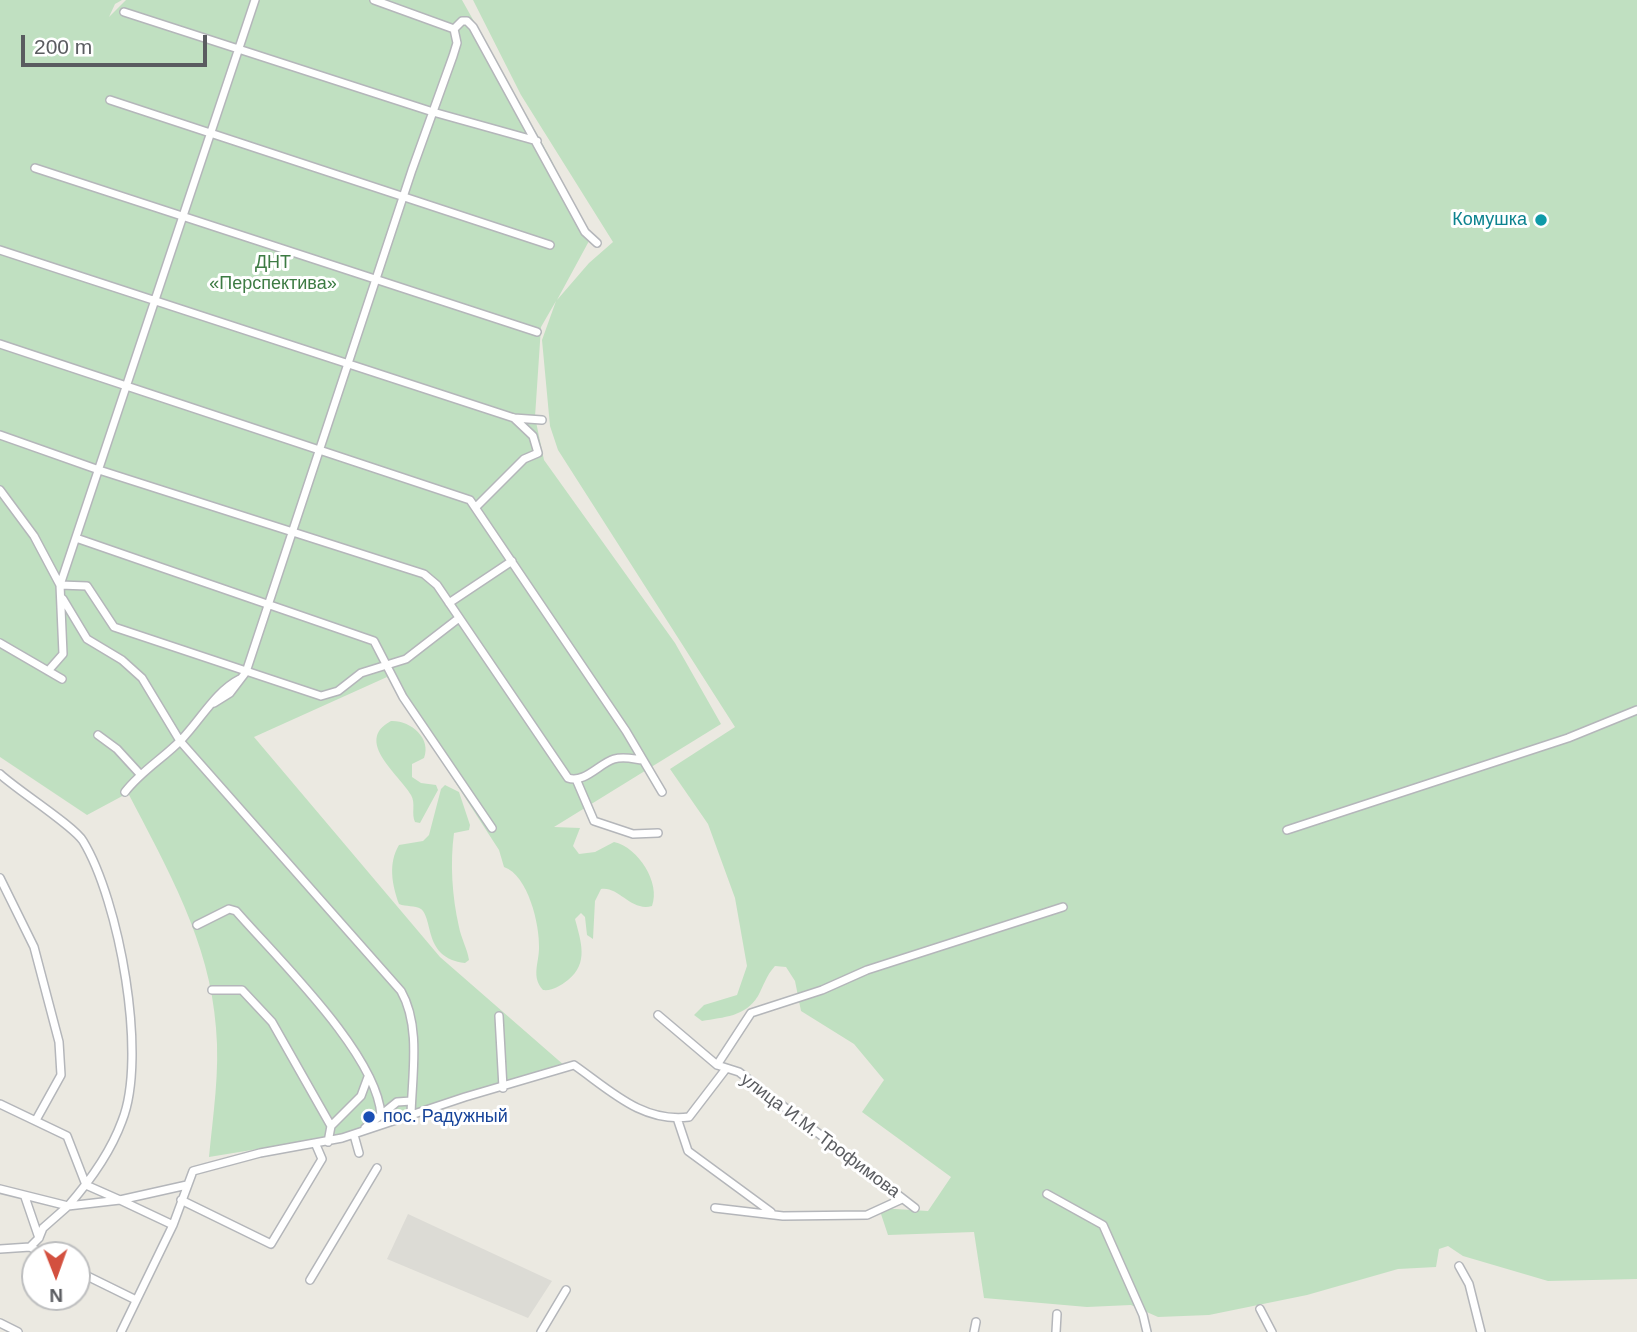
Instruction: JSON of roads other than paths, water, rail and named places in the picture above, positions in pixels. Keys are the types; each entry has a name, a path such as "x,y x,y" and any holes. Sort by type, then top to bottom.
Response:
{"street":[{"path":"48,671 62,654 60,589 255,0"},
{"path":"374,0 453,29"},
{"path":"124,12 433,112 537,141"},
{"path":"453,29 462,21 467,21 473,27 585,232 597,243"},
{"path":"125,792 139,773 180,741 214,703 230,693 243,676 457,43 453,29"},
{"path":"110,100 550,245"},
{"path":"35,168 537,332"},
{"path":"0,250 514,418 542,420"},
{"path":"0,344 319,447 470,500 477,506 662,792"},
{"path":"477,506 524,459 538,453 533,436 514,418"},
{"path":"0,435 99,470 432,578 568,778 576,779 611,760 623,757 643,760"},
{"path":"0,490 34,536 87,639 122,660 142,678 180,741 401,990 410,1006 413,1028 411,1115"},
{"path":"76,538 374,641 403,697 492,828"},
{"path":"449,603 512,561"},
{"path":"60,589 88,586 114,627 243,676 321,696 338,691 361,673 389,667 406,659 459,618"},
{"path":"0,643 62,679"},
{"path":"1287,830 1568,738 1637,710"},
{"path":"98,735 117,749 139,773"},
{"path":"0,774 82,839 104,890 125,971 132,1051 127,1104 122,1122 86,1185 68,1206 43,1228 36,1241"},
{"path":"576,779 594,821 633,834 657,833"},
{"path":"0,877 34,947 59,1042 61,1075 36,1121"},
{"path":"717,1065 751,1013 822,990 867,970 1063,907"},
{"path":"197,925 229,909 236,911 362,1061 379,1097 382,1115"},
{"path":"212,990 242,990 272,1022 331,1126"},
{"name":"улица И.М. Трофимова","path":"658,1015 717,1065 725,1070 738,1072 915,1208"},
{"path":"499,1016 503,1088"},
{"path":"121,1332 173,1225 193,1171 209,1165 328,1142 574,1065 625,1103 660,1117 689,1117 725,1070"},
{"path":"328,1142 331,1126 360,1096 368,1077"},
{"path":"358,1133 397,1102 411,1101"},
{"path":"0,1104 67,1136 86,1185 173,1225"},
{"path":"677,1118 688,1151 774,1215"},
{"path":"358,1133 359,1153"},
{"path":"181,1200 271,1244 322,1159 316,1145"},
{"path":"310,1280 377,1168"},
{"path":"0,1189 68,1206 120,1200 187,1185"},
{"path":"1047,1194 1103,1225 1147,1332"},
{"path":"25,1197 39,1238"},
{"path":"715,1208 774,1215 867,1214 902,1199"},
{"path":"0,1250 21,1248"},
{"path":"1459,1266 1469,1284 1480,1332"},
{"path":"91,1278 136,1300"},
{"path":"541,1332 566,1290"},
{"path":"1260,1309 1272,1332"},
{"path":"1056,1332 1057,1314"},
{"path":"974,1332 976,1322"},
{"path":"0,1323 18,1332"}],"place":[{"name":"Комушка","path":"1541,220"},
{"name":"пос. Радужный","path":"369,1117"}],"park label":[{"name":"ДНТ «Перспектива»","path":"273,273"}]}
